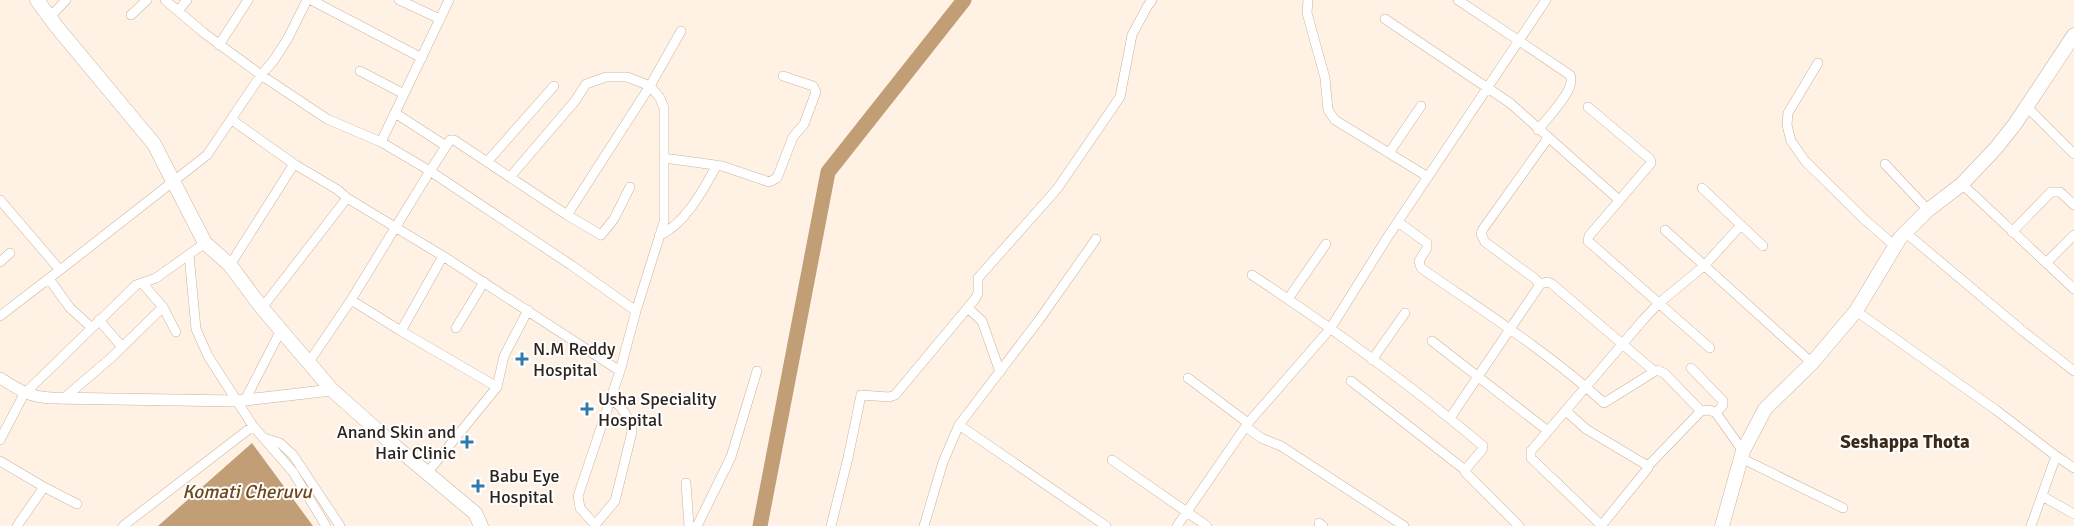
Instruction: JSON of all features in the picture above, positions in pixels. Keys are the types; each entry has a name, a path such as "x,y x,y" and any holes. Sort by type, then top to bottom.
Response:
{"main road":[{"path":"37,0 154,144 205,243 230,265 262,308 332,390 474,513 481,526"},
{"path":"1722,526 1742,455 1765,409 1812,363 1856,311 1895,246 1906,233 1928,210 1962,184 1996,148 2027,107 2074,35"}],"street":[{"path":"50,17 66,0"},
{"path":"131,16 147,0"},
{"path":"165,0 219,45 261,75 328,119 381,142 430,171 571,265 636,311"},
{"path":"178,11 187,0"},
{"path":"219,45 248,0"},
{"path":"0,316 207,155 261,75 274,60 288,38 307,0"},
{"path":"311,0 422,58"},
{"path":"399,0 440,20"},
{"path":"381,142 448,0"},
{"path":"831,526 861,396 889,397 895,395 968,308 978,293 978,278 1058,189 1120,97 1132,35 1146,6 1152,0"},
{"path":"1308,0 1307,13 1325,78 1328,110 1331,116 1428,177"},
{"path":"1458,0 1572,78 1568,92 1538,130"},
{"path":"1177,526 1247,425 1330,329 1398,222 1546,0"},
{"path":"1384,19 1488,87 1514,107 1619,200"},
{"path":"567,215 650,86 681,31"},
{"path":"1818,63 1788,113 1787,125 1791,141 1805,161 1864,219 1895,246"},
{"path":"360,71 404,94"},
{"path":"510,177 575,101 586,84 606,77 621,76 650,86 660,98 664,108 664,222 636,311 620,371 610,399 578,496 580,508 595,526 615,501 632,432 630,422 615,401 610,399"},
{"path":"664,158 717,165 770,182 776,178 793,137 804,124 816,92 813,86 783,76"},
{"path":"487,162 554,86"},
{"path":"1389,153 1421,106"},
{"path":"1588,107 1651,161 1651,165 1589,236 1588,241 1710,348"},
{"path":"2027,107 2074,154"},
{"path":"395,113 446,146"},
{"path":"232,120 294,164 484,282 620,371"},
{"path":"1539,284 1534,278 1485,242 1482,234 1483,229 1548,138"},
{"path":"309,362 351,300 450,140 454,140 567,215 601,235 614,219 630,187"},
{"path":"230,265 294,164"},
{"path":"1885,164 1928,210"},
{"path":"659,236 672,228 683,217 703,190 717,165"},
{"path":"1962,184 2073,287"},
{"path":"1702,188 1762,246"},
{"path":"2012,232 2051,192 2060,192 2074,205"},
{"path":"262,308 347,198"},
{"path":"0,200 60,270"},
{"path":"1398,222 1427,243 1427,248 1419,261 1421,268 1510,330 1606,403 1657,370 1664,373 1701,411"},
{"path":"1741,224 1704,266 1659,303 1621,345 1531,451 1531,458 1601,526 1648,466 1701,411 1710,410 1716,413 1742,455 1843,508"},
{"path":"1665,230 1812,363"},
{"path":"1906,233 2024,332 2074,371"},
{"path":"2046,263 2074,235"},
{"path":"924,526 943,462 959,425 1000,372 1096,238"},
{"path":"0,440 24,394 99,320 136,285 156,278 205,243"},
{"path":"1288,299 1326,244"},
{"path":"0,262 10,254"},
{"path":"189,255 196,329 208,356 241,401 253,426 293,472 326,526"},
{"path":"401,331 443,256"},
{"path":"1252,275 1372,360 1450,418 1483,446 1482,450 1465,470"},
{"path":"49,279 70,308 91,328"},
{"path":"456,328 484,282"},
{"path":"1450,418 1539,284 1548,282 1552,284 1621,345 1654,371"},
{"path":"142,283 163,308 176,332"},
{"path":"351,300 497,388"},
{"path":"63,398 122,347 163,308"},
{"path":"968,308 982,321 1000,372"},
{"path":"427,473 497,388 504,356 528,310"},
{"path":"1856,311 2074,468"},
{"path":"1372,360 1406,313"},
{"path":"99,320 122,347"},
{"path":"241,401 280,330"},
{"path":"1432,341 1548,431"},
{"path":"1691,368 1723,401 1723,406 1716,413"},
{"path":"697,526 731,457 757,371"},
{"path":"0,378 24,394 38,398 241,401 332,390"},
{"path":"1188,378 1261,438 1282,446 1403,526"},
{"path":"1351,381 1465,470 1519,526"},
{"path":"1566,411 1586,429 1648,466"},
{"path":"959,425 1106,526"},
{"path":"123,526 253,426"},
{"path":"264,438 280,442 293,455 340,526"},
{"path":"2031,526 2056,456"},
{"path":"1112,460 1207,526"},
{"path":"0,461 77,504"},
{"path":"686,483 689,526"},
{"path":"18,526 44,487"},
{"path":"2042,496 2074,514"}],"water":[{"name":"Komati Cheruvu","path":"252,443 313,526 158,526"}],"waterway":[{"path":"760,526 828,172 964,0"}],"place":[{"name":"N.M Reddy Hospital","path":"522,359"},
{"name":"Usha Speciality Hospital","path":"587,409"},
{"name":"Anand Skin and Hair Clinic","path":"467,442"},
{"name":"Babu Eye Hospital","path":"478,486"}],"district":[{"name":"Seshappa Thota","path":"1905,442"}]}
